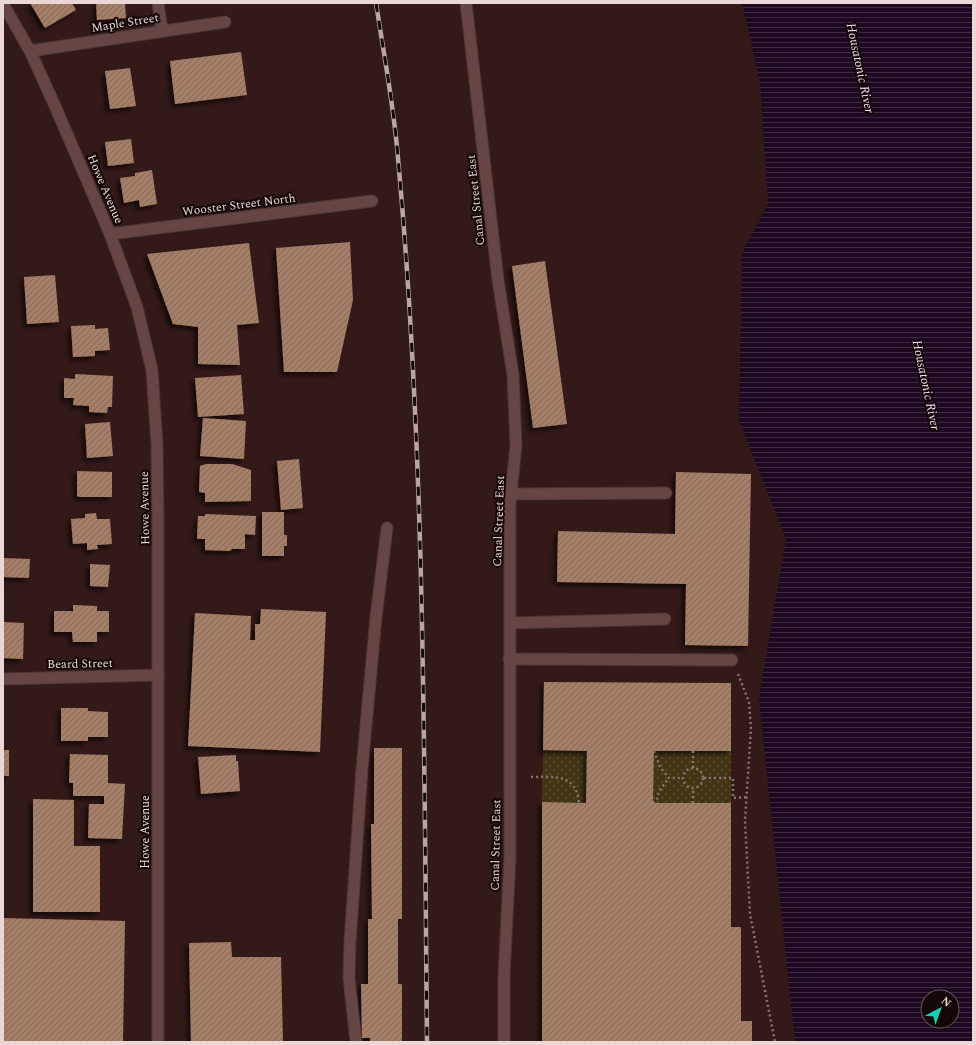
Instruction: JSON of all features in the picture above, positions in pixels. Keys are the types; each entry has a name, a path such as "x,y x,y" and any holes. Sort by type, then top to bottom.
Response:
{"street":[{"path":"158,3 162,30"},
{"name":"Canal Street East","path":"466,3 498,280 513,375 516,445 512,494 509,659 510,857 504,976 504,1042"},
{"name":"Howe Avenue","path":"3,4 30,51 110,234 137,307 152,370 157,445 158,1042"},
{"name":"Maple Street","path":"30,51 162,30 225,22"},
{"name":"Wooster Street North","path":"110,234 372,201"},
{"path":"512,494 666,493"},
{"path":"356,1042 349,978 350,942 356,878 362,769 376,617 387,528"},
{"path":"510,623 665,620"},
{"path":"509,659 732,660"},
{"name":"Beard Street","path":"3,679 158,675"}],"path":[{"path":"732,660 749,702 751,728 745,821 750,914 775,1042"},
{"path":"654,751 660,767 669,778"},
{"path":"693,751 693,768"},
{"path":"683,778 686,770 693,768 701,771 704,778"},
{"path":"531,777 565,779 575,788 579,803"},
{"path":"669,778 683,778"},
{"path":"653,803 658,799 659,791 669,778"},
{"path":"683,778 687,785 693,788 699,786 704,778"},
{"path":"704,778 733,778 733,798 746,797"},
{"path":"693,788 693,803"}],"shaded area":[{"path":"543,750 587,751 586,803 542,802"},
{"path":"654,751 731,751 731,803 653,803"}],"water":[{"name":"Housatonic River","path":"742,3 973,3 973,1042 795,1042 759,699 786,539 739,420 742,253 768,204 760,82"}],"building":[{"path":"30,3 72,3 76,10 45,28"},
{"path":"96,3 125,3 126,18 97,20"},
{"path":"241,52 247,95 175,104 170,61"},
{"path":"130,68 136,106 110,109 105,71"},
{"path":"131,139 134,163 108,166 105,142"},
{"path":"152,170 157,204 140,207 139,200 124,203 120,178 135,176 135,173"},
{"path":"350,242 353,300 337,372 284,372 276,248"},
{"path":"249,243 259,323 237,325 240,365 198,364 198,327 173,324 147,254"},
{"path":"545,261 567,424 533,428 512,266"},
{"path":"55,275 59,322 27,324 24,277"},
{"path":"95,325 95,329 108,328 110,350 95,351 95,356 73,357 71,326"},
{"path":"75,374 113,376 112,407 108,407 107,413 89,412 89,406 73,405 74,398 64,398 64,378 75,379"},
{"path":"241,375 244,414 198,417 195,378"},
{"path":"203,418 246,421 244,459 200,456"},
{"path":"110,422 113,456 87,458 85,424"},
{"path":"299,459 303,508 281,510 277,461"},
{"path":"206,464 232,464 251,470 251,501 205,502 205,493 199,492 200,466"},
{"path":"77,471 112,472 112,497 77,496"},
{"path":"676,472 751,474 748,646 685,645 686,584 557,582 558,531 675,534"},
{"path":"262,512 284,512 284,535 287,535 287,546 284,546 284,556 262,556"},
{"path":"96,513 97,519 110,519 112,544 97,545 98,549 87,550 87,543 73,544 71,519 85,518 85,514"},
{"path":"205,514 256,516 255,535 245,534 245,549 232,549 230,551 205,550 205,539 197,539 198,516 205,516"},
{"path":"3,558 30,559 29,578 3,577"},
{"path":"90,564 110,565 108,587 90,586"},
{"path":"73,605 97,606 97,611 109,611 109,632 97,632 97,642 73,642 72,632 54,632 54,611 73,611"},
{"path":"261,609 326,612 320,752 188,746 195,613 251,616 250,640 255,640 255,624 260,624"},
{"path":"3,622 24,623 23,659 3,658"},
{"path":"544,682 731,683 731,751 654,751 653,803 731,803 731,927 741,927 741,1021 752,1021 752,1042 542,1042 542,802 586,803 587,751 543,750"},
{"path":"61,708 88,708 88,711 108,712 108,737 88,737 88,741 61,741"},
{"path":"374,748 402,748 402,919 398,919 398,984 402,984 402,1042 370,1042 370,1038 362,1038 361,984 368,984 368,919 372,919 371,824 374,824"},
{"path":"3,750 9,750 9,776 3,776"},
{"path":"70,754 108,755 108,783 125,784 122,839 88,838 89,804 104,804 104,796 73,796 73,783 69,783"},
{"path":"236,755 236,761 238,761 240,791 201,794 198,757"},
{"path":"33,799 74,800 74,846 100,846 100,912 33,912"},
{"path":"3,918 125,921 123,1042 3,1042"},
{"path":"231,942 232,957 281,957 283,1042 191,1042 189,943"}],"railway":[{"path":"376,3 396,139 407,268 414,379 422,600 427,1042"}]}
